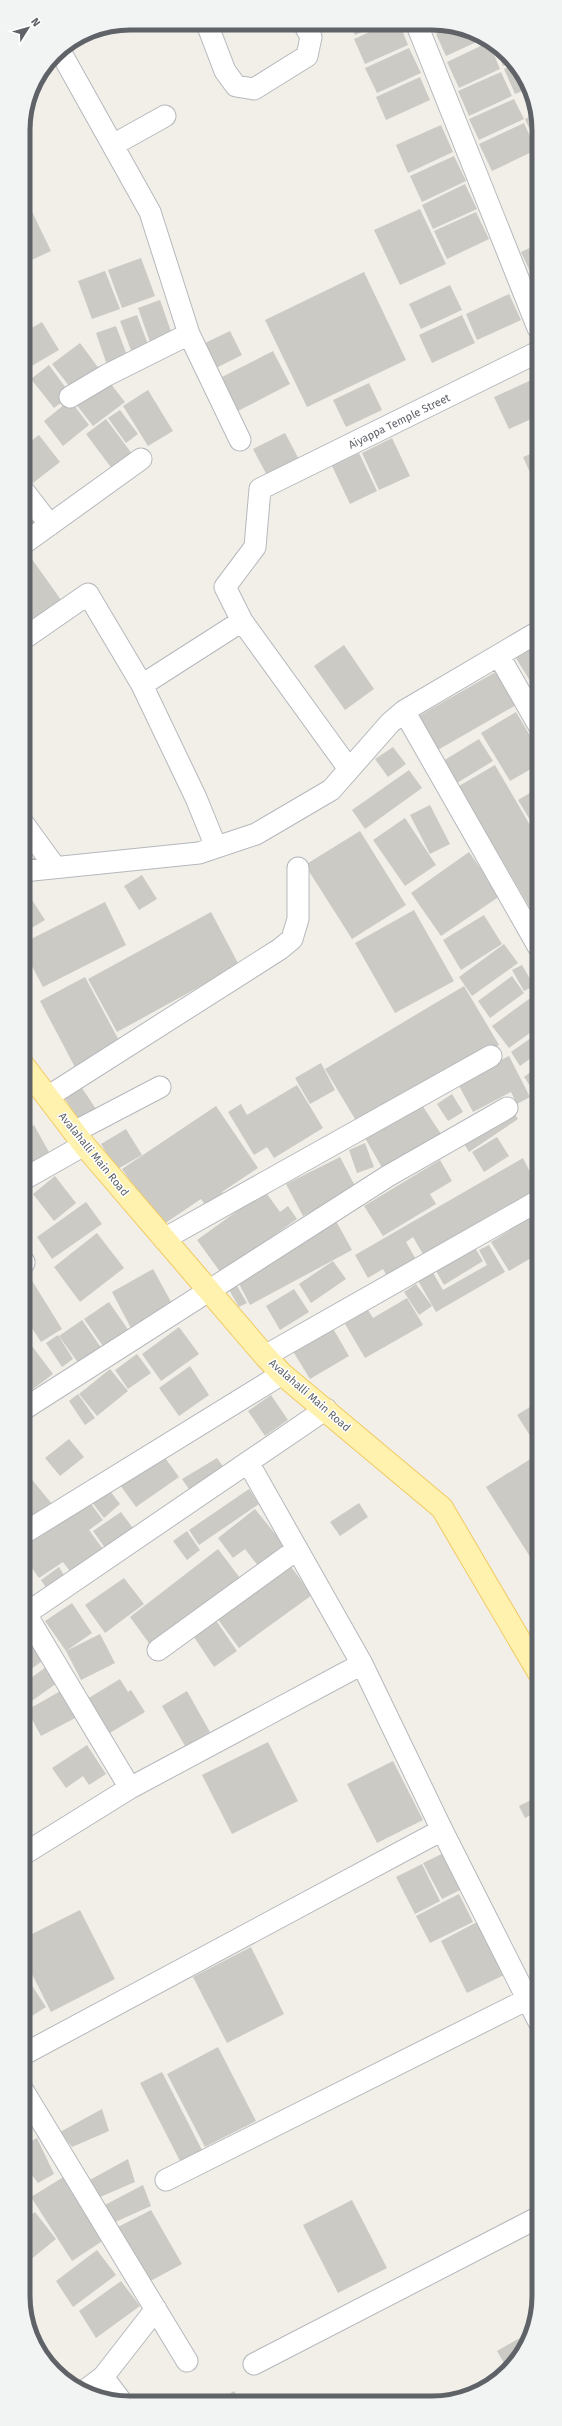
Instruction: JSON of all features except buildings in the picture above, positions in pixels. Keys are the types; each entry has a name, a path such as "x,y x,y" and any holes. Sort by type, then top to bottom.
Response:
{"main road":[{"name":"Avalahalli Main Road","path":"30,1073 49,1096 79,1138 207,1291 282,1374 442,1508 532,1661"}],"street":[{"path":"210,30 225,71 236,86 254,89 307,56 311,37 307,30"},
{"path":"419,30 532,313"},
{"path":"63,56 150,212 189,334 240,440"},
{"path":"113,145 165,116"},
{"path":"70,397 107,374 189,334"},
{"name":"Aiyappa Temple Street","path":"242,621 225,587 255,547 260,489 532,355"},
{"path":"30,539 141,459"},
{"path":"30,499 50,525"},
{"path":"30,634 88,594 142,685 196,798 216,847"},
{"path":"142,685 242,621 350,769"},
{"path":"30,869 199,853 256,834 331,790 390,723 404,711 532,636"},
{"path":"499,656 532,714"},
{"path":"404,711 532,935"},
{"path":"30,832 55,867"},
{"path":"49,1096 280,949 292,939 298,919 298,868"},
{"path":"164,1239 491,1056"},
{"path":"30,1175 79,1138 160,1088"},
{"path":"30,1405 388,1176 507,1108"},
{"path":"265,1356 532,1204"},
{"path":"30,1529 282,1374"},
{"path":"30,1609 249,1464 326,1410"},
{"path":"249,1464 296,1550 362,1664 442,1830 532,2007"},
{"path":"158,1650 296,1550"},
{"path":"30,1623 130,1788"},
{"path":"30,1851 130,1788 362,1664"},
{"path":"30,2051 442,1830"},
{"path":"166,2180 528,1999"},
{"path":"30,2102 187,2360"},
{"path":"254,2364 532,2221"},
{"path":"112,2394 95,2383 156,2309"}]}
